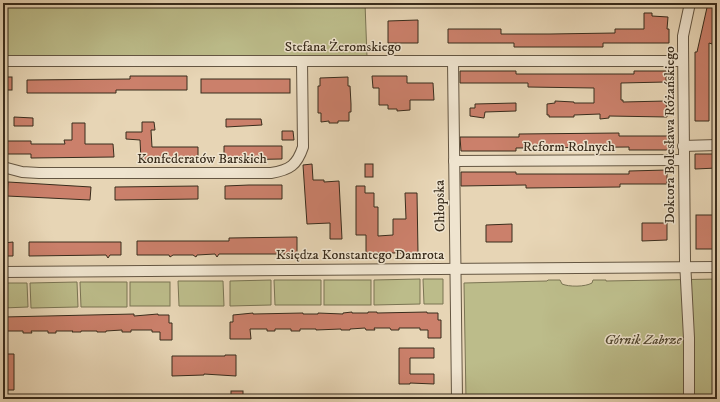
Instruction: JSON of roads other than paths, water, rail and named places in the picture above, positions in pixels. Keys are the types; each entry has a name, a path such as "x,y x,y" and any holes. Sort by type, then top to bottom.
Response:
{"street":[{"name":"Doktora Bolesława Różańskiego","path":"689,399 689,338 685,267 683,146 683,36 690,3"},
{"name":"Stefana Żeromskiego","path":"3,61 683,61"},
{"name":"Konfederatów Barskich","path":"3,167 22,172 39,173 272,173 284,171 292,166 300,157 303,147 302,61"},
{"name":"Chłopska","path":"453,61 457,399"},
{"path":"683,146 717,146"},
{"name":"Reform Rolnych","path":"454,162 684,160"},
{"name":"Księdza Konstantego Damrota","path":"3,272 717,267"}],"park label":[{"name":"Górnik Zabrze","path":"643,340"}]}
